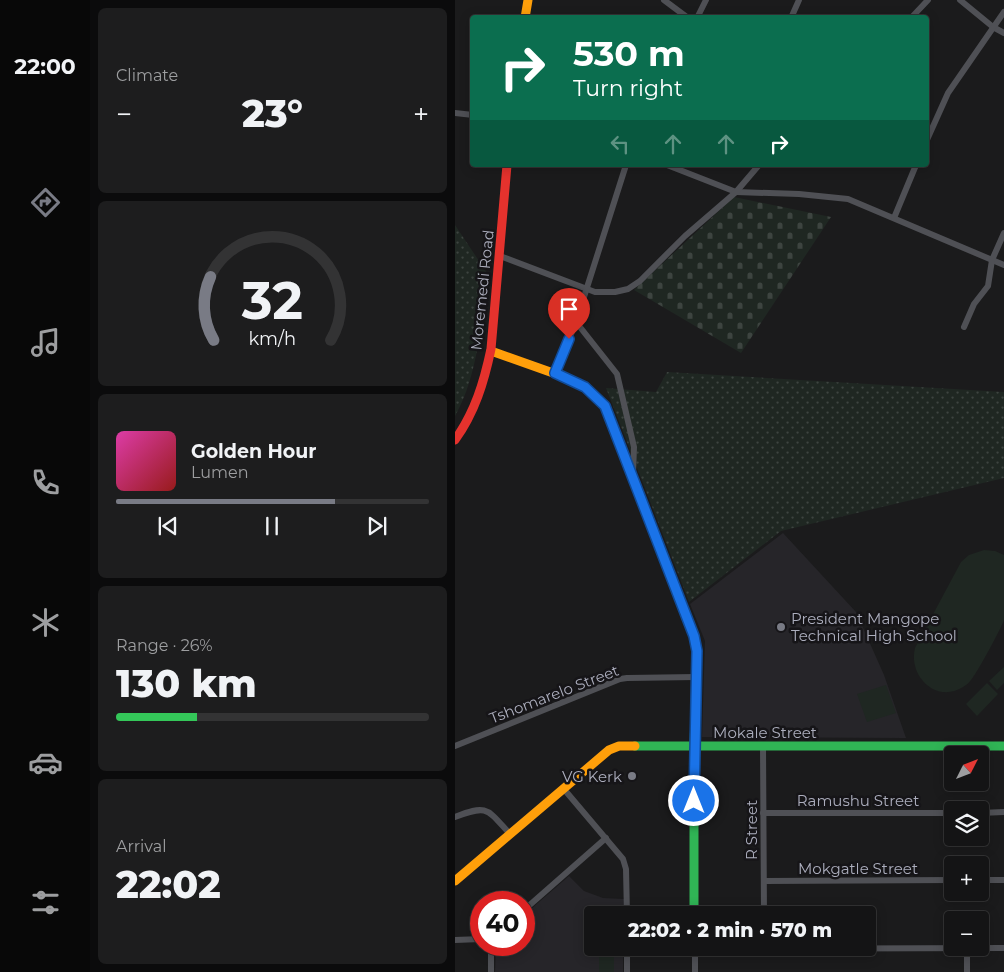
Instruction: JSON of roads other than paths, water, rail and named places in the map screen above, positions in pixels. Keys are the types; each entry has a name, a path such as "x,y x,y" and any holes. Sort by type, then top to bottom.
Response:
{"street":[{"path":"526,15 528,0"},
{"path":"664,0 684,15"},
{"path":"698,15 706,0"},
{"path":"792,15 799,0"},
{"path":"914,15 928,0"},
{"path":"959,0 993,27 1004,33"},
{"path":"929,135 948,94 1004,12"},
{"path":"455,113 470,115"},
{"name":"Moremedi Road","path":"455,440 467,424 476,406 491,351 507,167"},
{"path":"555,373 576,322 626,167"},
{"path":"672,167 736,192 841,198 894,218 1004,265"},
{"path":"500,256 595,292 615,292 635,286 685,236 736,192 757,167"},
{"path":"894,218 915,167"},
{"path":"964,327 974,304 988,286 992,260 1004,233"},
{"path":"576,322 617,374 634,447 633,476"},
{"path":"491,351 555,373 585,387 605,406 694,636 697,651 694,746 694,906"},
{"name":"Tshomarelo Street","path":"455,746 621,679 696,678"},
{"name":"Mokale Street","path":"455,881 601,756 615,747 632,745 1004,746"},
{"name":"R Street","path":"763,746 763,906"},
{"path":"563,788 625,863 627,906"},
{"path":"455,817 474,810 483,809 494,816 510,834"},
{"path":"989,812 1004,812"},
{"name":"Ramushu Street","path":"763,813 944,813"},
{"path":"535,900 606,838"},
{"name":"Mokgatle Street","path":"764,881 944,880"},
{"path":"989,880 1004,880"},
{"path":"455,940 470,939"},
{"path":"876,948 944,948"},
{"path":"989,948 1004,948"},
{"path":"491,956 491,972"},
{"path":"627,956 627,972"},
{"path":"695,956 695,972"},
{"path":"967,956 967,972"}],"place":[{"name":"President Mangope Technical High School","path":"781,627"},
{"name":"VG Kerk","path":"632,776"}]}
